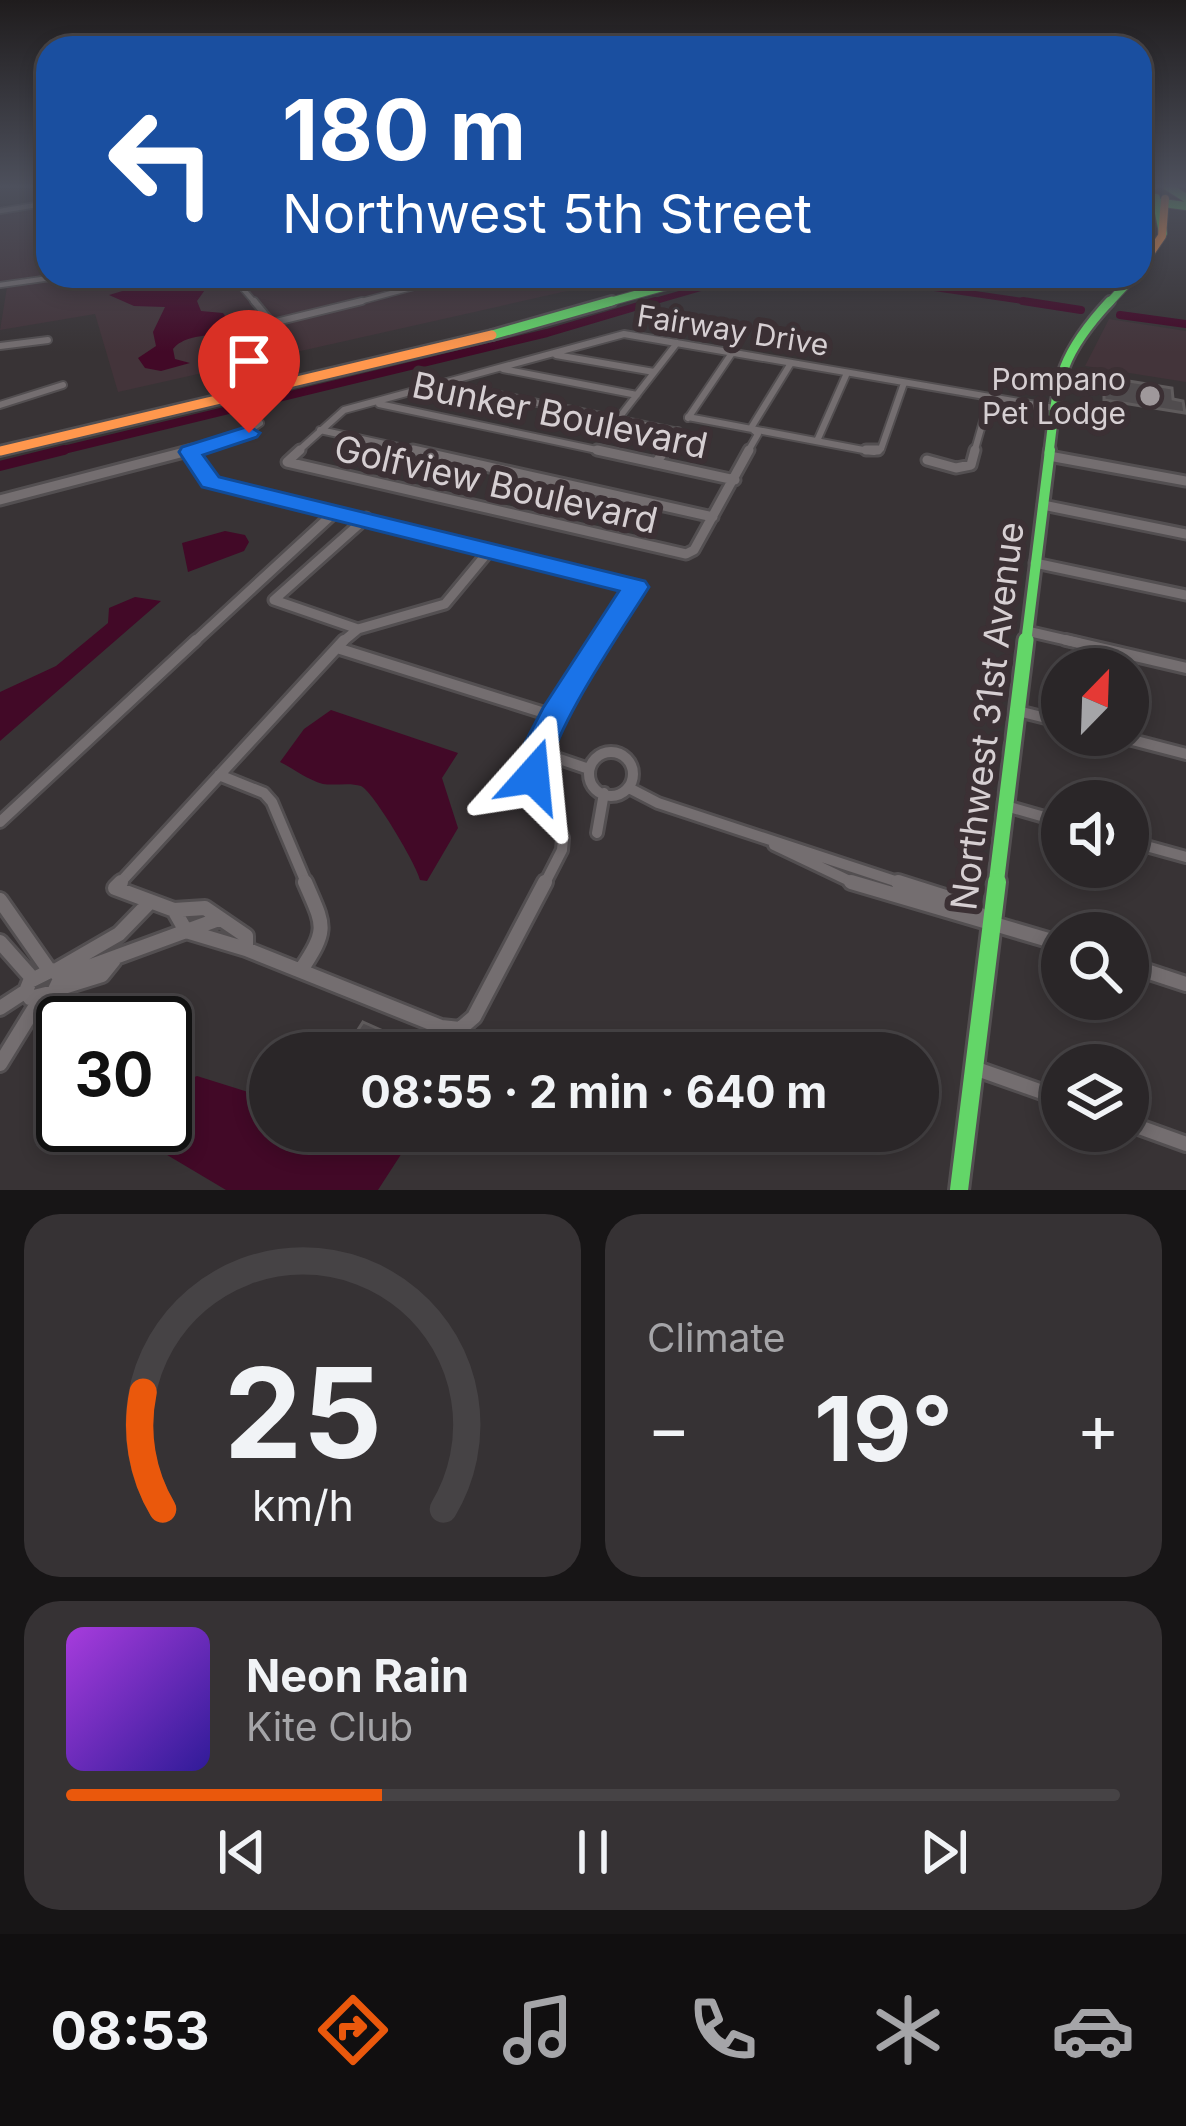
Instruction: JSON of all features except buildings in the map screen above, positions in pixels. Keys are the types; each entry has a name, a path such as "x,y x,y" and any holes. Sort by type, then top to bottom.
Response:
{"main road":[{"path":"0,441 483,328 631,288"},
{"path":"0,451 494,334 660,288"},
{"name":"Northwest 31st Avenue","path":"959,1190 1054,408 1064,356 1124,288"}],"street":[{"path":"0,285 36,280"},
{"path":"242,288 272,322 282,323 411,288"},
{"name":"Fairway Drive","path":"287,462 344,410 625,334 1054,408"},
{"path":"0,346 48,340"},
{"path":"618,419 677,344"},
{"path":"656,463 732,353"},
{"path":"550,354 654,372"},
{"name":"Golfview Boulevard","path":"287,462 670,554 694,550 758,434 751,428 791,363"},
{"path":"498,368 637,395"},
{"path":"817,441 847,373"},
{"path":"441,383 678,432"},
{"path":"688,417 881,449 904,383"},
{"path":"0,405 63,385"},
{"path":"927,460 956,468 971,465 990,397"},
{"name":"Bunker Boulevard","path":"373,402 734,480"},
{"path":"0,500 238,439 260,423"},
{"path":"320,430 713,517"},
{"path":"174,910 186,931 302,970 441,1027 460,1029 474,1017 562,850 563,838 533,776 536,751 636,587 211,482 190,452"},
{"path":"1049,456 1186,481"},
{"path":"1042,505 1186,534"},
{"path":"0,822 335,512"},
{"path":"358,628 274,600 366,518"},
{"path":"246,949 246,936 205,908 174,910 115,888 358,628 445,604 490,551"},
{"path":"1035,563 1186,595"},
{"path":"1027,631 1186,668"},
{"path":"337,648 554,716"},
{"path":"1018,711 1041,717"},
{"path":"1149,744 1186,754"},
{"path":"536,751 586,768"},
{"path":"586,768 601,755 626,758 636,769 629,788"},
{"path":"586,768 590,785 604,793 629,788 649,800 751,833 862,887 958,918 992,922 1041,937"},
{"path":"219,775 264,793 272,802 324,926 323,937 302,970"},
{"path":"596,832 604,793"},
{"path":"1006,806 1041,816"},
{"path":"1149,847 1186,857"},
{"path":"0,900 55,977"},
{"path":"0,1008 119,934 149,903"},
{"path":"0,1064 33,989 55,977 102,975 117,957 219,919"},
{"path":"0,941 33,989"},
{"path":"1149,972 1186,984"},
{"path":"975,1068 1041,1092"},
{"path":"1149,1131 1186,1144"}],"shaded area":[{"path":"0,242 36,242 36,288 581,288 118,392 95,314 0,330 8,281 0,281"},
{"path":"133,288 206,288 197,301 201,311 223,313 236,332 261,344 245,349 221,343 217,334 199,336 173,349 175,359 190,363 161,371 145,368 138,358 156,346 153,332 165,307 134,306 109,295"},
{"path":"1109,319 1186,331 1186,382 1085,366"},
{"path":"225,531 245,535 249,542 244,551 188,572 182,543"},
{"path":"135,597 161,601 0,741 0,692 56,666 108,623 109,608"},
{"path":"331,710 458,753 442,778 458,828 427,881 420,880 394,830 361,786 323,784 280,762 304,729"},
{"path":"192,1078 249,1092 249,1152 403,1152 378,1190 226,1190 162,1152 192,1152"}],"waterway":[{"path":"645,304 700,288"},
{"path":"934,288 1031,302"},
{"path":"51,453 547,333 655,301"},
{"path":"1023,301 1031,302"},
{"path":"1031,302 1043,304"},
{"path":"1031,302 1081,310"},
{"path":"1120,315 1186,324"},
{"path":"0,466 64,450"}],"traffic: fast":[{"path":"492,335 660,288"},
{"path":"959,1190 1059,373 1081,333 1123,288"}],"traffic: slow":[{"path":"1152,251 1158,242"},
{"path":"0,451 492,335"}],"place":[{"name":"Pompano Pet Lodge","path":"1150,396"}],"route":[{"path":"249,433 190,452 211,482 636,587 554,716 531,764 533,776"}]}
